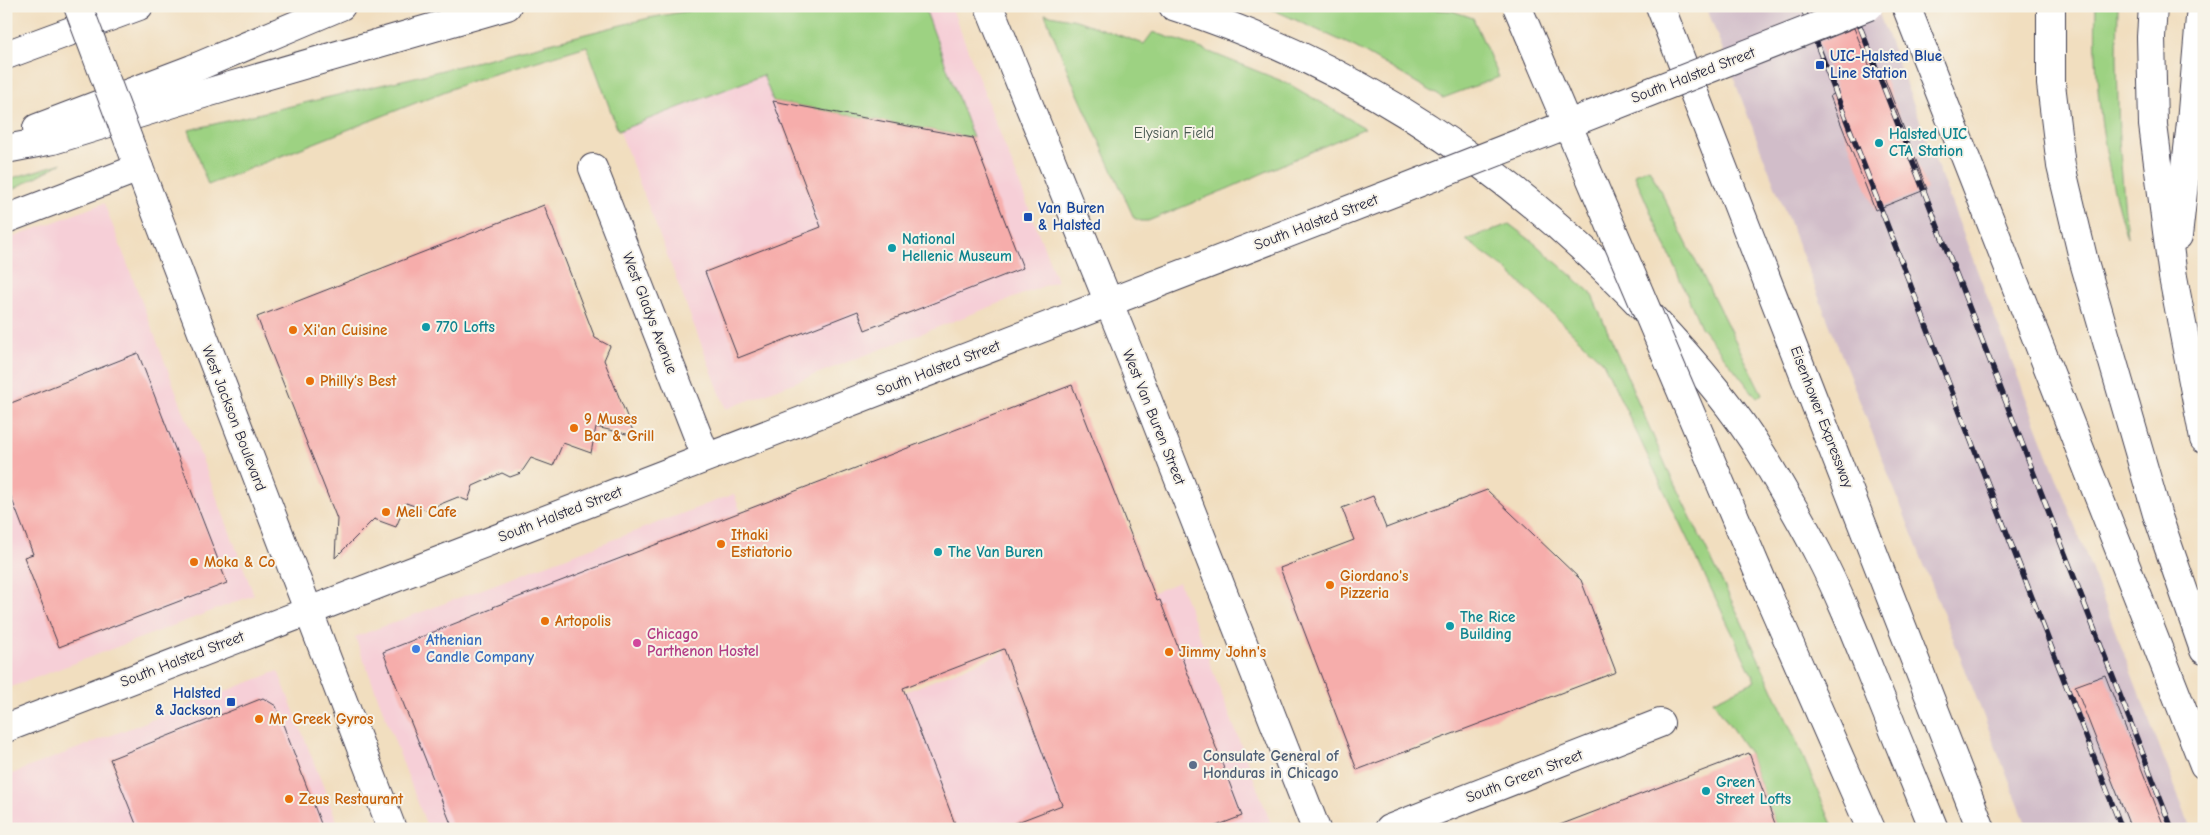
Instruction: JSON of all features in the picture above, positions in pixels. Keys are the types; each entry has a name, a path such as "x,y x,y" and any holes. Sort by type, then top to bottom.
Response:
{"main road":[{"name":"West Jackson Boulevard","path":"78,6 392,829"},
{"path":"6,55 139,6"},
{"path":"6,142 46,124 192,70 342,6"},
{"path":"6,149 53,140 212,91 507,6"},
{"name":"West Van Buren Street","path":"989,6 1316,829"},
{"path":"1173,6 1209,18 1304,58 1372,93 1443,136 1552,220 1620,283 1679,346 1715,389 1762,454 1818,553 1843,604 1934,829"},
{"path":"1517,6 1871,829"},
{"name":"Eisenhower Expressway","path":"1660,6 1981,829"},
{"name":"South Halsted Street","path":"6,728 1400,190 1869,6"},
{"path":"1906,6 1999,248 2204,765"},
{"path":"2051,6 2051,84 2062,166 2084,262 2157,514 2204,650"},
{"path":"2154,6 2152,37 2153,125 2173,277 2204,439"},
{"path":"2173,277 2192,123 2201,6"},
{"path":"6,219 135,157"},
{"name":"West Gladys Avenue","path":"593,168 706,458"},
{"name":"South Green Street","path":"1389,829 1660,723"}],"shaded area":[{"path":"715,6 951,6 1057,281 726,409 587,46 649,18"},
{"path":"1706,6 1876,6 2191,829 2028,829"},
{"path":"104,203 254,595 6,689 6,240"},
{"path":"734,494 822,725 1179,582 1273,829 428,829 355,637"},
{"path":"278,671 340,829 6,829 6,776"}],"green space":[{"path":"715,6 924,6 973,138 773,101 763,75 618,131 587,46 471,81 208,185 189,130 419,76 649,18"},
{"path":"1265,6 1387,6 1452,11 1473,18 1499,77 1443,98 1355,47"},
{"path":"2096,6 2118,6 2119,139 2127,238 2112,182 2102,124 2096,65"},
{"name":"Elysian Field","path":"1045,14 1076,20 1144,44 1153,32 1197,47 1287,83 1365,128 1227,189 1148,221 1141,221 1134,218 1069,74"},
{"path":"62,163 6,193 6,180"},
{"path":"1649,168 1762,394 1757,398 1701,327 1634,174"},
{"path":"1509,224 1533,242 1591,293 1670,475 1737,612 1795,738 1834,829 1777,829 1749,753 1713,701 1755,681 1603,362 1507,270 1466,240"}],"building":[{"name":"Halsted UIC CTA Station","path":"1854,28 1874,78 1883,74 1927,189 1875,210 1830,96 1838,92 1819,42"},
{"name":"National Hellenic Museum","path":"773,101 973,138 1023,268 865,330 858,311 738,358 705,272 821,227"},
{"path":"544,205 595,338 610,346 604,360 635,436 596,427 591,453 563,443 553,466 531,458 521,473 510,477 502,473 473,486 468,501 458,497 426,510 406,503 396,527 374,519 335,558 337,519 257,317"},
{"path":"138,353 227,583 59,647 24,557 33,554 6,484 6,405"},
{"path":"1072,385 1157,601 1160,600 1242,816 1208,829 1007,829 1007,826 1062,805 1004,649 903,688 957,829 453,829 383,652 493,607"},
{"name":"The Rice Building","path":"1487,490 1581,580 1616,672 1357,770 1280,568 1354,540 1342,508 1373,496 1386,528"},
{"path":"2105,675 2165,829 2131,829 2075,686"},
{"path":"263,698 276,706 323,829 138,829 110,759"},
{"name":"Green Street Lofts","path":"1749,753 1777,829 1558,829 1557,826"}],"railway":[{"path":"1802,6 2122,829"},
{"path":"1852,6 2172,829"}],"place":[{"name":"UIC-Halsted Blue Line Station","path":"1820,65"},
{"name":"Halsted UIC CTA Station","path":"1879,143"},
{"name":"Van Buren & Halsted","path":"1028,217"},
{"name":"National Hellenic Museum","path":"892,248"},
{"name":"770 Lofts","path":"426,327"},
{"name":"Xi'an Cuisine","path":"293,330"},
{"name":"Philly‘s Best","path":"310,381"},
{"name":"9 Muses Bar & Grill","path":"574,428"},
{"name":"Meli Cafe","path":"386,512"},
{"name":"Ithaki Estiatorio","path":"721,544"},
{"name":"The Van Buren","path":"938,552"},
{"name":"Moka & Co","path":"194,562"},
{"name":"Giordano's Pizzeria","path":"1330,585"},
{"name":"Artopolis","path":"545,621"},
{"name":"The Rice Building","path":"1450,626"},
{"name":"Chicago Parthenon Hostel","path":"637,643"},
{"name":"Athenian Candle Company","path":"416,649"},
{"name":"Jimmy John's","path":"1169,652"},
{"name":"Halsted & Jackson","path":"231,702"},
{"name":"Mr Greek Gyros","path":"259,719"},
{"name":"Consulate General of Honduras in Chicago","path":"1193,765"},
{"name":"Green Street Lofts","path":"1706,791"},
{"name":"Zeus Restaurant","path":"289,799"}]}
